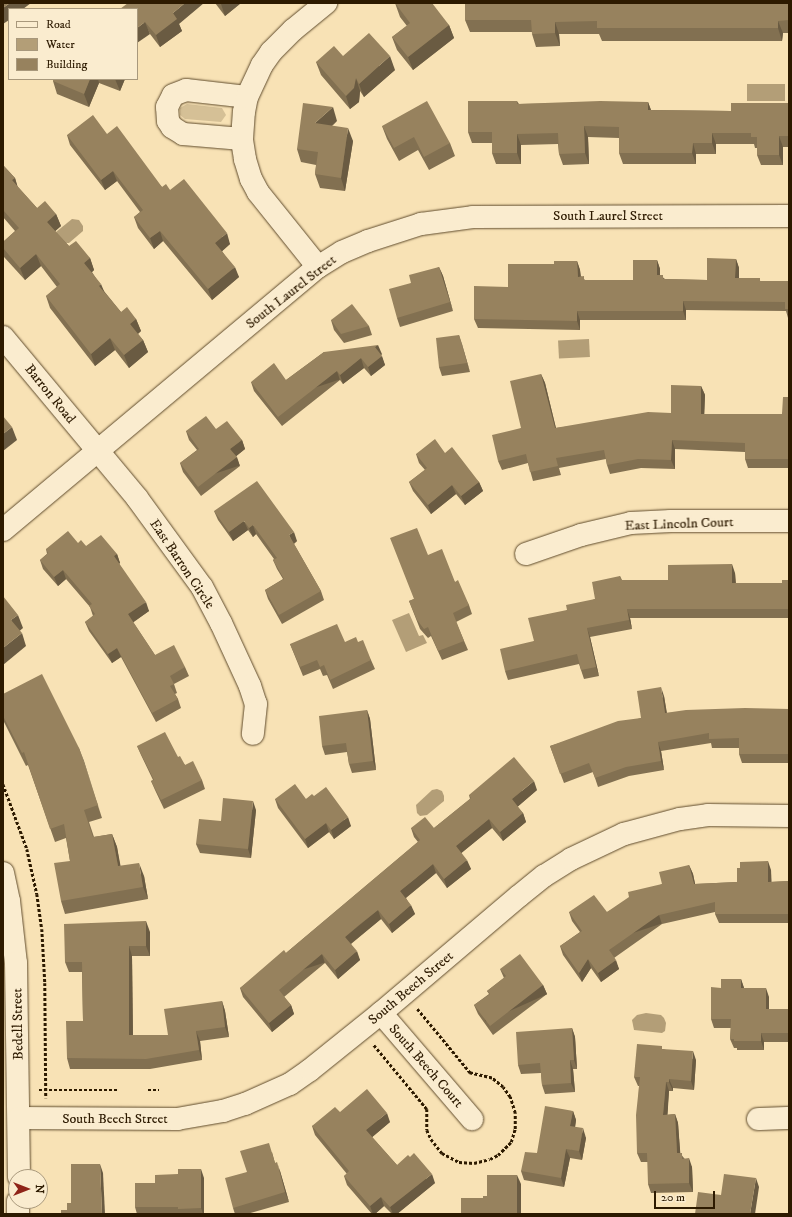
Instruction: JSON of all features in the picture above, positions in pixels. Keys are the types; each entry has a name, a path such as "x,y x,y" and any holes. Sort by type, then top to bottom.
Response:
{"street":[{"path":"318,267 258,192 251,179 245,160 242,139 244,112 247,97 259,70 271,52 326,3"},
{"path":"242,139 183,134 172,127 168,121 167,107 173,96 186,90 247,97"},
{"name":"South Laurel Street","path":"3,530 318,267 342,252 394,231 421,224 458,218 489,216 789,216"},
{"name":"Barron Road","path":"3,337 97,451"},
{"name":"East Barron Circle","path":"97,451 136,498 202,588 221,623 250,686 256,704 253,734"},
{"name":"East Lincoln Court","path":"526,554 581,535 629,524 671,521 789,521"},
{"name":"South Beech Street","path":"19,1118 177,1119 223,1112 251,1102 290,1084 310,1070 381,1013 544,876 571,859 624,834 680,819 708,815 789,816"},
{"name":"Bedell Street","path":"3,873 9,901 16,963 19,1169"},
{"name":"South Beech Court","path":"381,1013 472,1118"},
{"path":"758,1118 789,1118"}],"path":[{"path":"417,1018 421,1014"},
{"path":"36,1091 118,1090"},
{"path":"148,1090 159,1090"}],"shaded area":[{"path":"187,104 222,108 226,115 221,122 185,119 180,115 180,108"}],"water":[{"path":"747,84 785,84 785,101 747,101"},
{"path":"72,219 79,220 83,226 83,231 69,243 62,243 56,232"},
{"path":"589,339 590,357 559,359 558,341"},
{"path":"409,613 419,636 423,635 427,643 406,652 392,620"},
{"path":"437,789 442,791 444,801 427,815 420,816 417,813 416,805 432,790"},
{"path":"646,1013 661,1015 666,1023 665,1031 662,1033 634,1030 632,1020 637,1015"}],"building":[{"path":"3,3 10,3 3,8"},
{"path":"128,3 185,3 173,13 177,19 156,35 145,22 138,27 138,8 121,8"},
{"path":"395,3 432,3 449,25 408,57 392,37 410,23"},
{"path":"465,3 789,3 789,20 778,21 778,28 597,28 597,21 555,22 555,33 532,34 531,20 465,20"},
{"path":"369,33 390,56 359,84 356,78 354,88 346,96 316,62 334,46 343,56"},
{"path":"53,80 90,80 84,94"},
{"path":"427,101 450,143 424,157 414,137 394,148 382,126"},
{"path":"468,101 517,101 517,104 600,101 648,102 648,110 731,111 731,103 789,103 789,136 779,136 779,155 757,155 757,137 751,137 751,133 712,133 712,143 693,143 692,153 619,153 619,127 584,126 585,153 559,154 558,133 517,134 517,153 492,153 492,132 468,132"},
{"path":"303,103 333,107 315,123 348,128 341,178 315,174 318,152 297,149"},
{"path":"93,115 107,134 117,126 162,187 166,184 170,190 184,179 227,233 215,243 235,267 208,289 160,231 150,238 134,217 143,210 113,171 101,180 67,135"},
{"path":"3,165 15,178 12,180 37,208 45,201 56,214 47,222 69,246 76,241 90,258 84,263 101,284 99,286 121,312 127,307 136,319 130,324 143,340 124,355 110,338 91,354 46,296 60,284 36,254 20,268 3,248 3,242 19,228 3,210"},
{"path":"707,258 736,259 735,278 760,278 760,281 789,281 789,309 785,309 785,302 683,301 683,311 577,311 577,321 474,319 474,286 508,287 508,264 554,264 554,261 577,261 578,277 584,276 584,280 633,280 633,260 657,260 657,275 663,275 663,279 707,280"},
{"path":"439,267 450,302 397,318 389,289 411,283 409,275"},
{"path":"352,304 369,326 341,334 331,320"},
{"path":"459,335 467,363 439,367 436,338"},
{"path":"378,345 375,347 382,356 368,367 361,358 340,375 337,371 278,417 251,382 274,363 286,380 324,352"},
{"path":"541,374 555,428 648,412 671,413 671,385 701,386 701,414 782,414 783,397 789,397 789,459 745,459 745,443 672,440 671,460 638,459 607,465 604,450 556,458 558,466 530,472 526,454 498,461 492,435 521,428 510,381"},
{"path":"3,416 12,427 3,434"},
{"path":"206,416 216,429 227,421 242,440 230,449 237,457 198,487 180,463 199,449 186,431"},
{"path":"435,439 445,453 452,447 479,482 461,496 452,485 428,505 409,482 427,468 416,454"},
{"path":"257,481 294,532 289,535 321,591 279,615 265,590 284,579 273,560 277,558 253,525 249,528 244,521 229,532 214,511"},
{"path":"417,528 428,555 442,549 455,582 458,580 469,605 453,613 464,641 438,651 428,627 424,629 417,620 409,601 414,599 390,538"},
{"path":"68,531 78,543 81,540 86,546 101,535 117,554 114,556 146,602 128,614 155,655 174,645 185,667 170,676 174,684 170,686 178,699 152,713 117,648 108,654 85,622 95,614 89,606 92,604 63,570 54,577 40,560 48,553 46,549"},
{"path":"732,564 732,583 782,583 782,580 789,580 789,609 627,609 629,620 587,628 596,667 581,670 577,654 505,671 500,649 534,641 528,618 567,610 566,605 595,599 592,582 620,576 621,580 668,580 668,565"},
{"path":"3,596 18,615 11,620 22,633 3,648"},
{"path":"337,624 345,642 356,637 358,642 363,640 371,660 330,680 324,665 320,667 317,660 300,667 290,644"},
{"path":"42,674 79,748 98,805 84,810 93,837 112,834 118,866 139,863 143,887 61,901 54,863 70,861 64,824 50,829 24,752 22,753 3,716 3,694"},
{"path":"661,687 665,713 686,710 745,708 789,709 789,754 739,754 739,738 709,739 709,733 658,742 661,761 626,767 595,778 589,763 560,774 550,746 618,721 641,718 637,691"},
{"path":"367,710 373,761 349,764 346,743 322,746 319,716"},
{"path":"165,732 178,757 180,756 185,765 193,761 202,780 161,800 151,781 154,780 137,746"},
{"path":"514,757 534,781 512,799 523,813 500,832 489,819 456,846 467,860 444,879 433,864 400,891 411,905 389,924 378,910 359,925 345,937 357,951 335,970 322,954 279,990 291,1005 269,1023 240,988 284,950 286,953 420,840 411,828 425,817 434,828 471,798 469,795"},
{"path":"295,784 306,799 312,794 314,796 326,787 348,817 331,830 326,823 305,839 275,799"},
{"path":"223,798 253,801 248,849 196,844 199,819 221,821"},
{"path":"768,861 768,882 789,881 789,914 715,914 715,902 659,915 609,950 616,960 598,973 588,959 579,973 560,946 582,931 569,912 594,895 607,912 629,897 628,892 662,884 659,872 689,865 694,884 737,882 737,868 740,868 740,862"},
{"path":"146,921 146,946 129,946 129,1035 168,1035 164,1009 222,1001 225,1027 196,1031 199,1050 146,1059 67,1058 66,1021 83,1021 82,962 65,962 64,924"},
{"path":"520,954 543,985 490,1026 474,1005 490,994 487,991 506,976 500,969"},
{"path":"721,979 741,979 741,988 766,988 766,1009 789,1009 789,1033 761,1033 761,1041 734,1041 734,1039 730,1039 731,1019 711,1019 711,987 721,988"},
{"path":"572,1028 574,1060 570,1060 571,1083 542,1085 540,1063 518,1065 516,1032"},
{"path":"637,1044 662,1046 662,1049 693,1051 691,1081 669,1079 669,1082 666,1082 663,1115 675,1114 677,1153 682,1153 682,1159 689,1158 689,1183 648,1184 647,1153 637,1153 636,1115 640,1077 634,1077"},
{"path":"367,1089 387,1113 366,1130 397,1165 408,1155 410,1157 414,1153 432,1174 390,1207 381,1197 370,1206 344,1176 349,1171 312,1126 335,1107 340,1112"},
{"path":"545,1106 573,1111 570,1126 583,1128 579,1151 566,1149 561,1178 521,1171 525,1152 537,1153"},
{"path":"269,1143 275,1163 277,1162 285,1192 233,1208 225,1178 247,1172 240,1151"},
{"path":"71,1164 100,1164 102,1214 61,1214 61,1210 67,1210 67,1203 71,1203"},
{"path":"178,1169 201,1169 201,1208 178,1209 178,1207 135,1207 135,1183 155,1183 155,1175 178,1174"},
{"path":"724,1174 756,1178 750,1214 695,1214 698,1192 721,1195"},
{"path":"487,1175 517,1175 517,1214 461,1214 461,1198 483,1198 483,1196 487,1196"}]}
